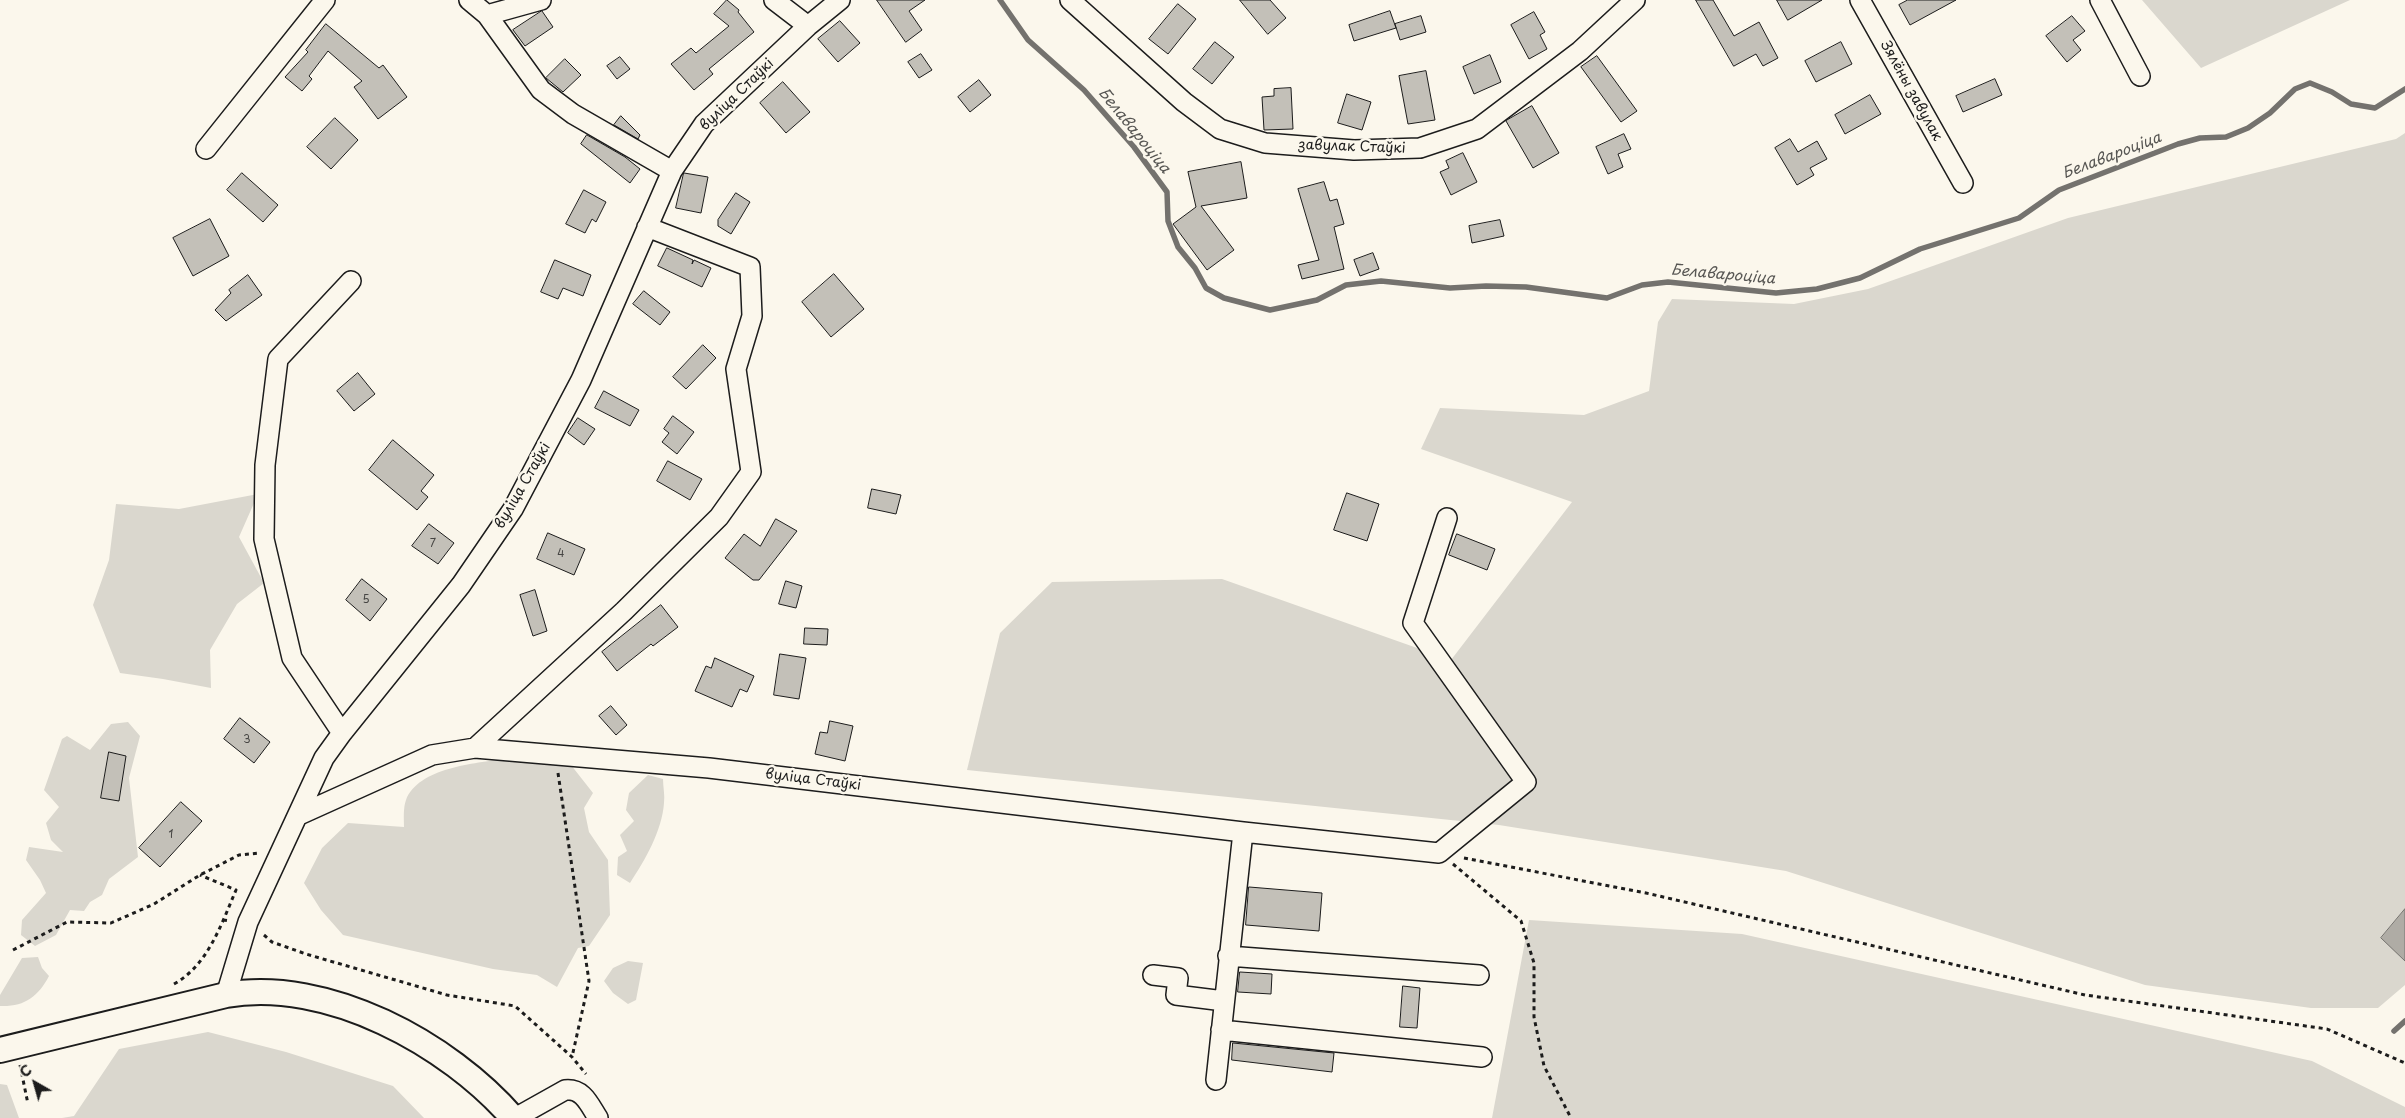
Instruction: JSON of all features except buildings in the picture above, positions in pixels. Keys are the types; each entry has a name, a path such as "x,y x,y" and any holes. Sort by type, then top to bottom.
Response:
{"main road":[{"path":"9,1053 58,1036 160,1009 226,995 250,991 292,994 340,1005 378,1020 450,1060 473,1077 514,1118"}],"street":[{"path":"206,149 325,0"},
{"path":"469,0 487,15 541,90 573,114 672,172"},
{"path":"487,15 540,0"},
{"path":"774,0 808,26"},
{"name":"вуліца Стаўкі","path":"299,815 324,758 342,732 461,585 513,509 581,380 672,172 704,124 808,26 840,0"},
{"name":"завулак Стаўкі","path":"1070,0 1184,102 1220,129 1265,143 1354,150 1420,148 1477,129 1580,51 1635,0"},
{"name":"Зялёны завулак","path":"1860,0 1963,183"},
{"path":"2100,0 2140,76"},
{"path":"475,748 624,611 719,517 751,472 736,368 752,316 750,267 647,227"},
{"path":"342,732 292,658 264,539 265,465 278,359 351,280"},
{"path":"1439,853 1526,782 1412,623 1448,518"},
{"name":"вуліца Стаўкі","path":"299,815 432,755 475,748 709,768 1243,832 1439,853"},
{"path":"226,995 248,922 299,815"},
{"path":"1216,1080 1243,832"},
{"path":"1228,956 1478,975"},
{"path":"1153,975 1178,978 1176,995 1224,1001"},
{"path":"1221,1030 1482,1057"},
{"path":"514,1118 564,1090 573,1089 583,1094 598,1118"}],"path":[{"path":"556,755 562,808 589,981 572,1057"},
{"path":"13,950 67,922 111,923 154,904 200,875 239,855 281,851"},
{"path":"1439,853 1646,893 2085,995 2327,1029 2405,1063"},
{"path":"1439,853 1521,921 1534,963 1534,1017 1544,1066 1571,1118"},
{"path":"172,985 186,977 198,965 223,920 236,890 200,875"},
{"path":"223,920 248,922 272,942 447,996 515,1006 572,1057 590,1080"},
{"path":"9,1053 28,1104"}],"shaded area":[{"path":"2142,0 2350,0 2201,68"},
{"path":"2405,133 2405,985 2378,1008 2311,1008 2145,985 1786,871 1499,825 967,770 1000,633 1052,582 1222,579 1451,660 1572,502 1421,449 1440,408 1584,415 1649,391 1658,322 1672,299 1794,304 1868,289 2068,218 2396,139"},
{"path":"258,494 239,537 264,583 237,604 210,650 211,688 120,673 93,605 109,560 116,504 179,509"},
{"path":"128,722 140,736 129,778 138,857 109,879 102,895 90,902 84,911 70,910 56,935 35,946 21,935 22,920 46,893 40,880 26,860 29,847 63,852 51,840 46,823 59,807 44,790 62,739 67,736 90,750 111,724"},
{"path":"505,759 571,765 593,793 584,808 589,832 608,860 610,915 589,946 578,948 557,987 537,975 493,969 343,935 321,910 304,883 322,848 348,823 404,827 406,800 412,789 435,774 464,765"},
{"path":"648,775 663,779 663,814 652,845 630,883 617,875 618,857 627,851 620,835 634,821 626,810 629,793"},
{"path":"2405,909 2405,961 2381,938"},
{"path":"1529,920 1742,934 2312,1061 2405,1107 2405,1118 1492,1118"},
{"path":"38,957 42,968 49,976 40,990 29,999 16,1005 0,1006 0,995 22,958"},
{"path":"628,961 643,963 636,1000 628,1004 613,993 604,981 613,968"},
{"path":"208,1032 286,1052 393,1086 424,1118 62,1118 74,1116 119,1049"},
{"path":"0,1084 7,1085 19,1118 0,1118"}],"waterway":[{"name":"Белавароціца","path":"1000,0 1028,40 1084,90 1134,147 1167,192 1168,221 1178,247 1195,268 1206,288 1224,298 1270,310 1317,300 1346,285 1381,281 1450,288 1486,286 1526,287 1607,298 1642,285 1668,282 1776,293 1817,289 1860,278 1920,249 2019,218 2059,190 2178,144 2200,138 2226,137 2248,128 2270,113 2295,89 2310,83 2332,92 2351,104 2375,108 2405,89"},
{"path":"2394,1031 2405,1021"}]}
